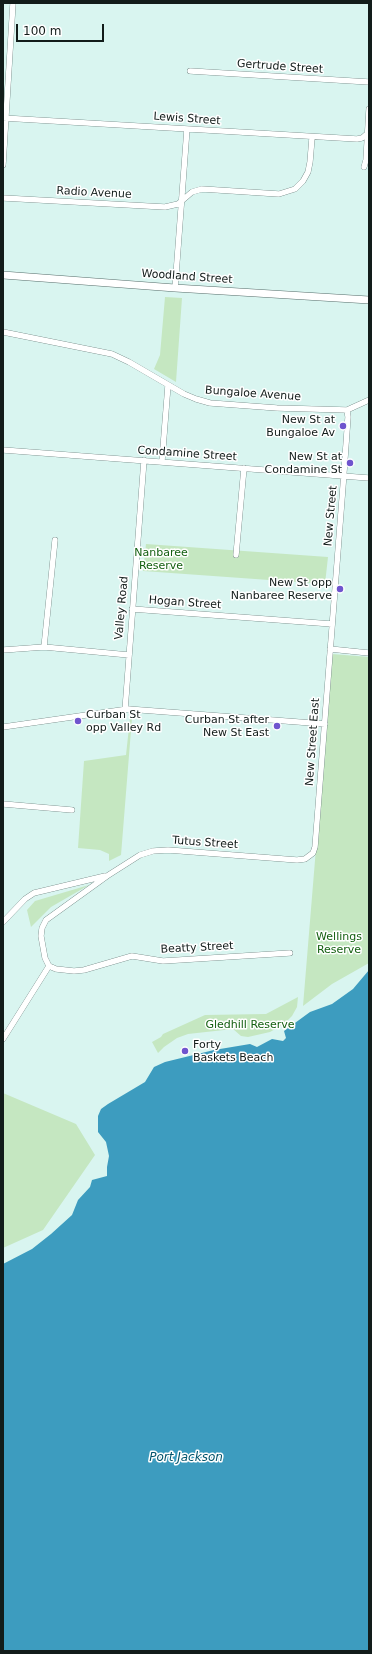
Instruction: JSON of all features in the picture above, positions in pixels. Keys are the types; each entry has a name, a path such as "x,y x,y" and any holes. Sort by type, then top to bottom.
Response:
{"street":[{"path":"3,165 4,118 13,3"},
{"name":"Gertrude Street","path":"190,71 369,82"},
{"path":"364,167 366,160 369,109"},
{"name":"Lewis Street","path":"4,118 356,140 362,138 368,130"},
{"path":"175,288 188,129"},
{"name":"Radio Avenue","path":"3,198 166,207 173,206 192,192 202,189 279,194 295,189 303,181 308,172 312,138"},
{"name":"Woodland Street","path":"3,275 175,288 369,300"},
{"name":"Bungaloe Avenue","path":"3,332 112,354 129,362 168,386 196,399 210,403 277,408 347,410 369,400"},
{"path":"162,462 168,386"},
{"name":"New Street","path":"332,624 344,476 348,417 347,410"},
{"name":"Condamine Street","path":"3,450 369,478"},
{"name":"Valley Road","path":"125,710 144,460"},
{"path":"236,555 244,468"},
{"path":"44,646 55,540"},
{"name":"Hogan Street","path":"132,609 332,624"},
{"name":"New Street East","path":"308,858 313,853 315,847 332,624"},
{"path":"3,650 44,646 129,655"},
{"path":"330,649 369,653"},
{"path":"3,726 125,710 325,724"},
{"path":"3,804 72,810"},
{"name":"Tutus Street","path":"49,966 45,958 41,936 42,928 46,920 140,855 160,850 297,860 308,858"},
{"path":"3,922 25,899 34,893 108,876"},
{"name":"Beatty Street","path":"49,966 74,971 84,970 132,956 163,961 290,953"},
{"path":"3,1039 49,966"}],"green space":[{"path":"165,297 182,298 176,382 154,369 160,355"},
{"name":"Nanbaree Reserve","path":"146,544 328,557 325,584 143,571"},
{"name":"Wellings Reserve","path":"332,654 369,657 369,963 332,984 303,1006"},
{"path":"130,718 132,718 121,855 109,861 109,854 100,850 78,848 84,761 126,755"},
{"path":"89,885 51,907 31,927 27,910 35,901"},
{"name":"Gledhill Reserve","path":"298,997 297,1007 292,1016 284,1024 270,1032 248,1037 241,1036 233,1029 188,1034 177,1038 158,1053 152,1042 161,1037 163,1034 205,1015 266,1014"},
{"path":"3,1093 76,1124 95,1155 43,1230 3,1248"}],"water":[{"name":"Port Jackson","path":"369,970 369,1651 3,1651 3,1264 32,1249 51,1234 72,1215 78,1200 90,1187 92,1180 107,1176 109,1156 106,1142 98,1132 98,1116 101,1109 145,1082 154,1067 165,1062 214,1050 250,1044 257,1047 272,1039 283,1041 286,1038 284,1031 310,1012 332,1004 353,989"}],"place":[{"name":"New St at Bungaloe Av","path":"343,426"},
{"name":"New St at Condamine St","path":"350,463"},
{"name":"New St opp Nanbaree Reserve","path":"340,589"},
{"name":"Curban St opp Valley Rd","path":"78,721"},
{"name":"Curban St after New St East","path":"277,726"},
{"name":"Forty Baskets Beach","path":"185,1051"}]}
